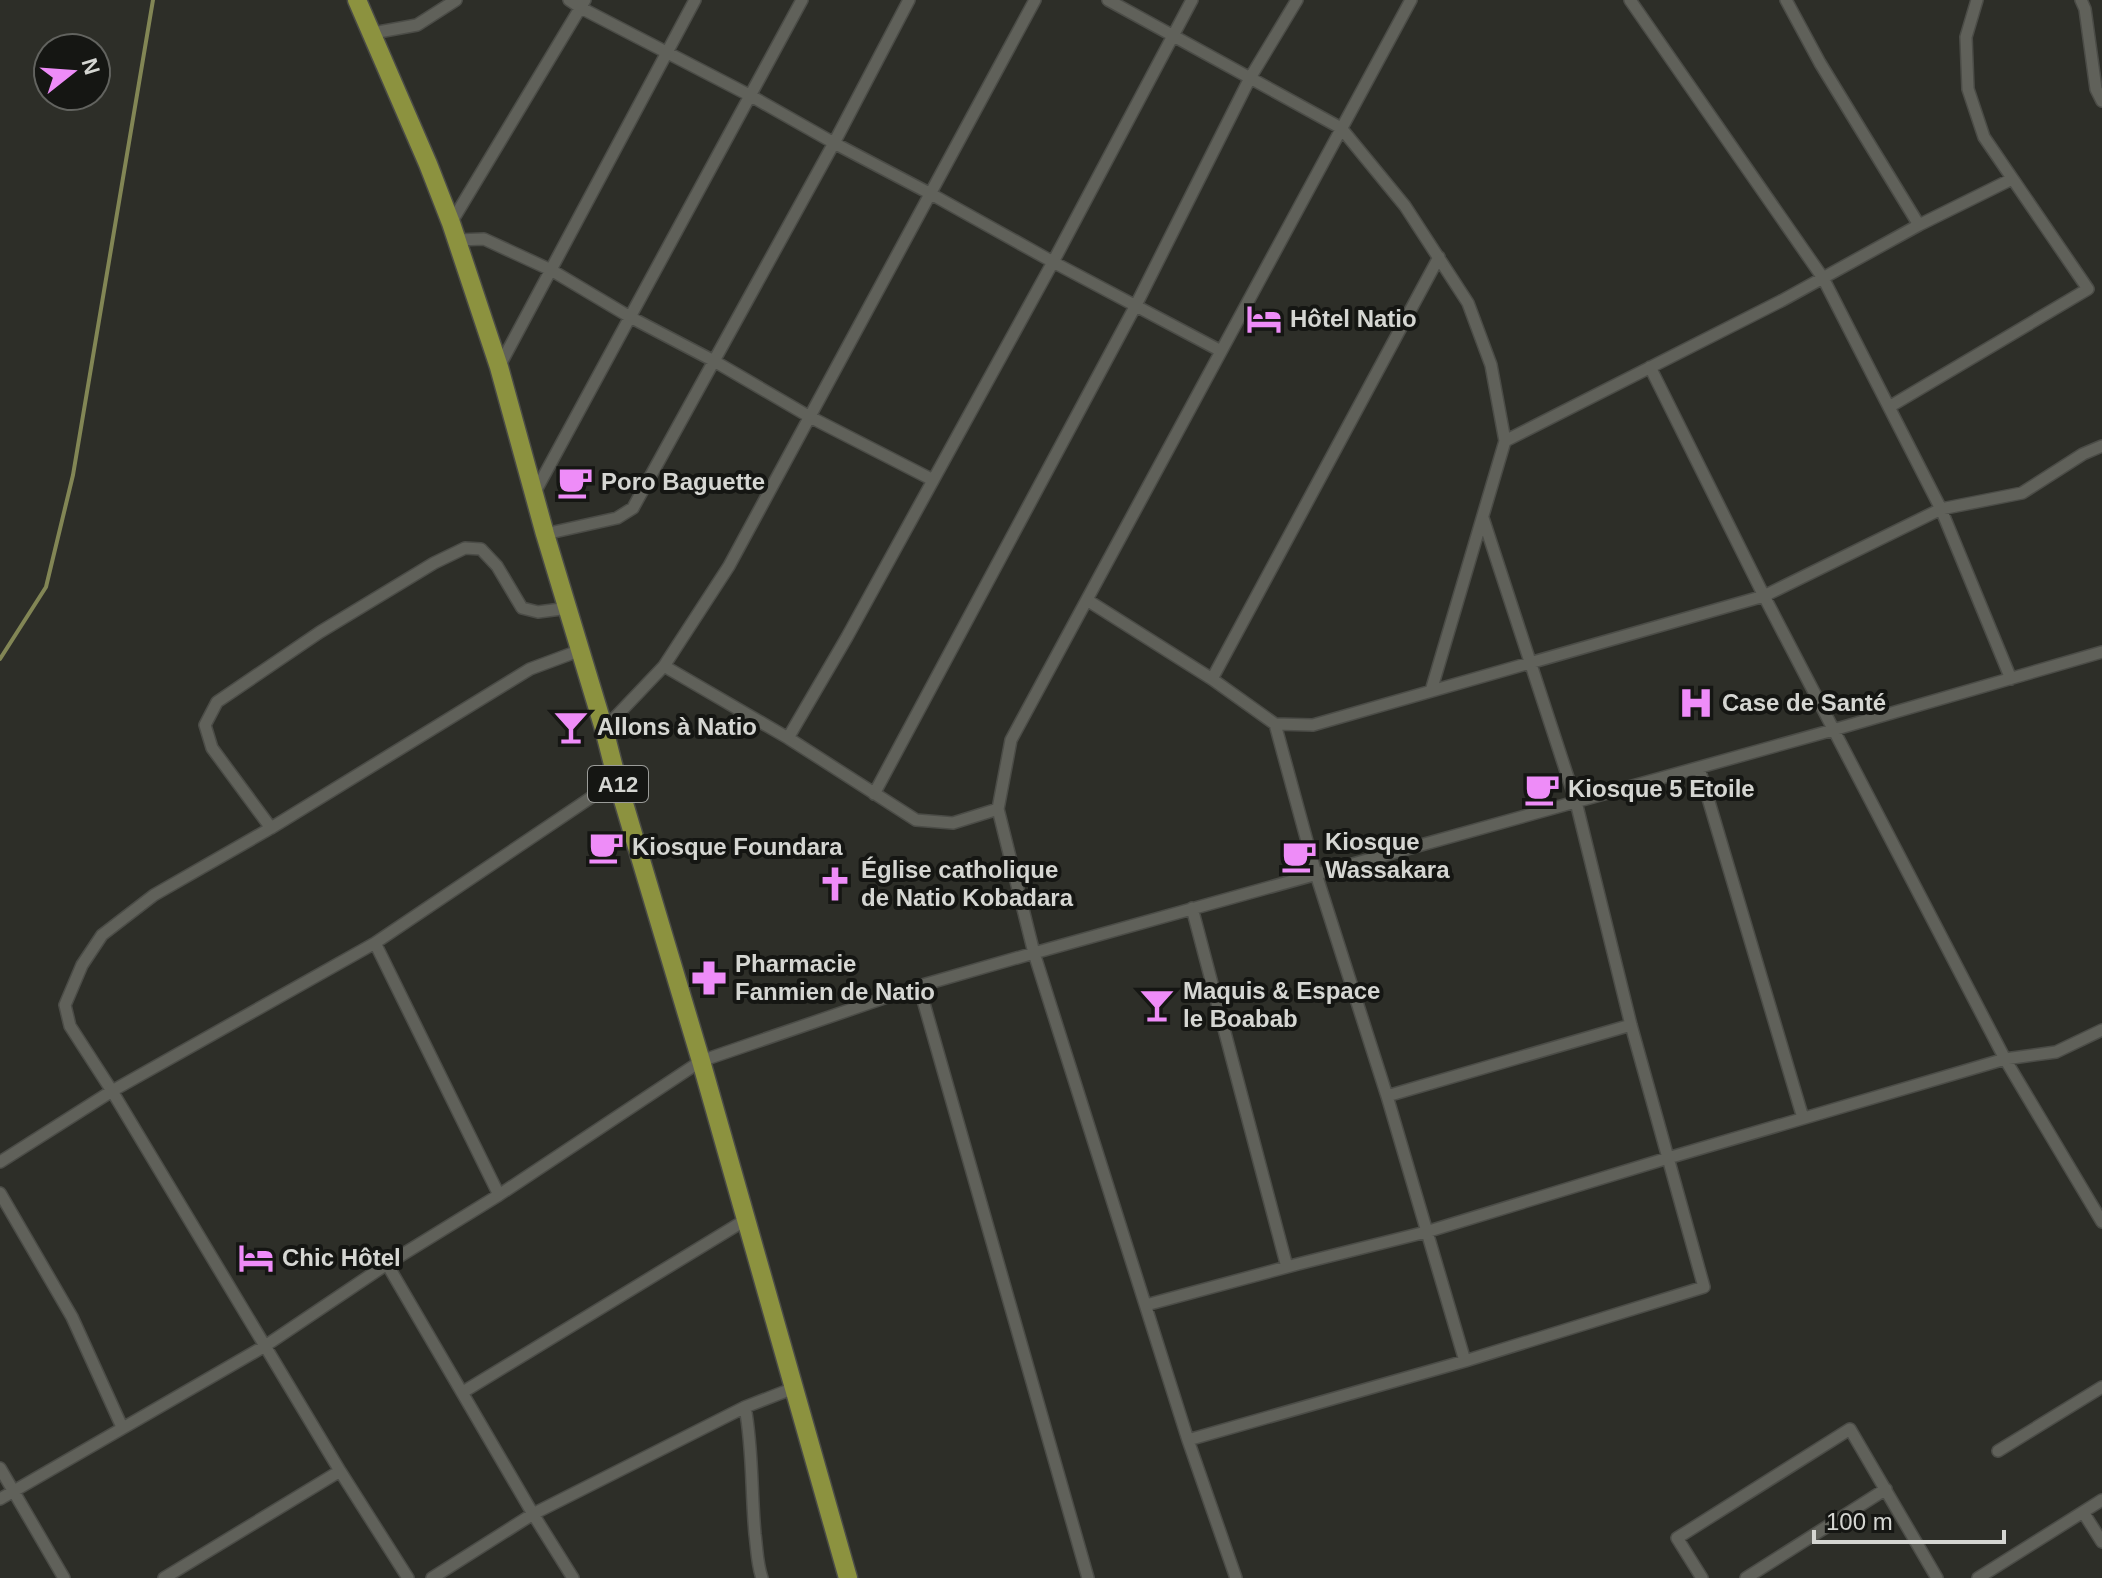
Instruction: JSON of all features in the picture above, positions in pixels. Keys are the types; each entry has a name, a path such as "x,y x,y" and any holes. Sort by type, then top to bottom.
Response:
{"main road":[{"name":"A12","path":"357,0 454,232 499,367 848,1578"}],"street":[{"path":"373,33 417,25 456,0"},
{"path":"569,0 583,4 666,54 751,96 1221,351"},
{"path":"499,367 695,0"},
{"path":"534,494 802,0"},
{"path":"545,534 617,518 633,508 909,0"},
{"path":"604,729 664,666 729,566 1035,0"},
{"path":"1108,0 1341,128 1405,206 1468,303 1491,365 1505,441 1431,691"},
{"path":"788,738 847,637 1053,262 1192,0"},
{"path":"874,794 1136,305 1250,78 1297,0"},
{"path":"1236,1578 1188,1440 1034,953 998,809 1011,740 1411,0"},
{"path":"1630,0 1823,278 1941,509 2011,679"},
{"path":"1786,0 1820,63 1919,225"},
{"path":"1889,407 2088,289 1984,137 1968,89 1966,37 1977,0"},
{"path":"2081,0 2085,9 2096,89 2102,101"},
{"path":"583,4 454,232 484,239 551,270 810,417 933,480"},
{"path":"1505,441 2012,179"},
{"path":"1212,679 1439,257"},
{"path":"1650,367 1764,596 2005,1059 2098,1205 2102,1222"},
{"path":"1087,600 1212,679 1275,724 1313,725 1764,596 1941,509 2022,493 2083,454 2102,446"},
{"path":"1188,1440 1465,1361 1704,1287 1631,1025 1576,802 1483,518"},
{"path":"271,828 212,748 205,725 217,702 333,625 434,563 465,548 481,549 497,566 522,608 538,612 569,608"},
{"path":"408,1578 70,1026 65,1005 82,965 102,935 154,895 271,828 530,669 581,650"},
{"path":"0,1499 265,1346 701,1061 919,986 2102,652"},
{"path":"664,666 788,738 916,820 953,823 998,809"},
{"path":"1275,724 1316,874 1387,1096 1465,1361"},
{"path":"1699,768 1803,1118"},
{"path":"0,1162 112,1091 375,943 617,780"},
{"path":"1192,908 1287,1267"},
{"path":"375,943 499,1195"},
{"path":"919,986 1088,1578"},
{"path":"1387,1096 1631,1025"},
{"path":"1146,1305 1426,1232 2005,1059 2056,1052 2102,1030"},
{"path":"0,1193 72,1317 122,1427"},
{"path":"463,1392 747,1219"},
{"path":"387,1264 573,1578"},
{"path":"1998,1451 2102,1387"},
{"path":"432,1578 533,1514 745,1407 794,1388"},
{"path":"745,1407 750,1434 752,1503 762,1578"},
{"path":"1702,1578 1677,1538 1850,1429 1937,1578"},
{"path":"0,1468 64,1578"},
{"path":"164,1578 340,1471"},
{"path":"1746,1578 1886,1489"},
{"path":"1978,1578 2102,1500"},
{"path":"2083,1512 2102,1542"}],"waterway":[{"path":"0,659 46,587 73,475 153,0"}],"place":[{"name":"Hôtel Natio","path":"1264,319"},
{"name":"Poro Baguette","path":"575,482"},
{"name":"Case de Santé","path":"1696,703"},
{"name":"Allons à Natio","path":"571,727"},
{"name":"Kiosque 5 Etoile","path":"1542,789"},
{"name":"Kiosque Foundara","path":"606,847"},
{"name":"Kiosque Wassakara","path":"1299,856"},
{"name":"Église catholique de Natio Kobadara","path":"835,884"},
{"name":"Pharmacie Fanmien de Natio","path":"709,978"},
{"name":"Maquis & Espace le Boabab","path":"1157,1005"},
{"name":"Chic Hôtel","path":"256,1258"}]}
